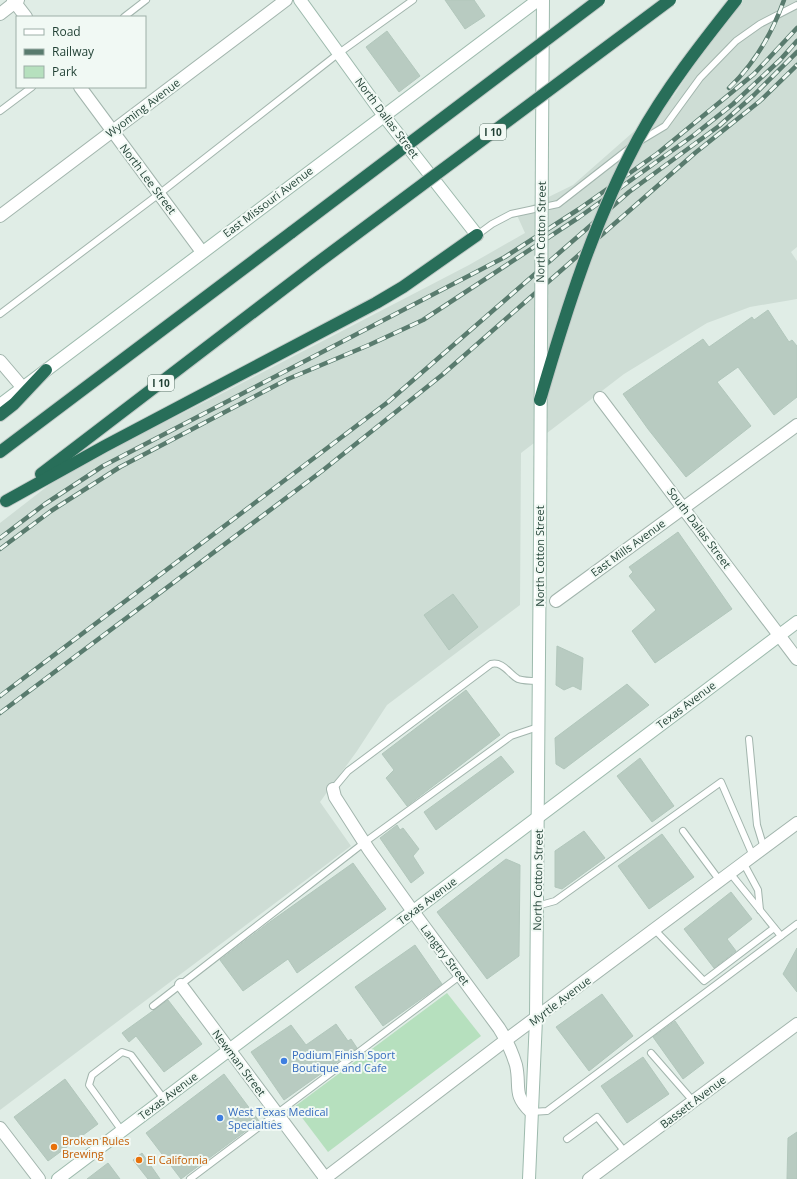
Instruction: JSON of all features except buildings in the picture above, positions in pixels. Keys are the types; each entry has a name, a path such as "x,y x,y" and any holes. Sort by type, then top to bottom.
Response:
{"highway":[{"path":"0,452 599,0"},
{"name":"I 10","path":"3,503 316,264 670,0"},
{"path":"540,400 557,341 603,213 639,139 674,83 736,0"},
{"path":"3,503 105,446 376,303 428,270 477,235"},
{"path":"0,415 14,404 46,370"}],"main road":[{"name":"Wyoming Avenue","path":"0,216 286,0"},
{"name":"North Dallas Street","path":"300,0 384,116 477,235"},
{"name":"East Missouri Avenue","path":"0,405 538,0"},
{"name":"North Cotton Street","path":"529,1179 536,1019 543,0"},
{"path":"0,14 15,1 25,16"},
{"name":"North Lee Street","path":"81,88 202,252"},
{"path":"0,360 23,388"},
{"name":"South Dallas Street","path":"600,398 797,659"},
{"name":"East Mills Avenue","path":"556,601 797,425"},
{"name":"Texas Avenue","path":"58,1179 797,622"},
{"name":"Langtry Street","path":"333,789 335,797 413,912 506,1040"},
{"name":"Myrtle Avenue","path":"325,1179 506,1040 797,823"},
{"name":"Newman Street","path":"181,985 325,1179"},
{"name":"Bassett Avenue","path":"589,1179 693,1102 795,1030"},
{"path":"506,1040 517,1069 518,1096 522,1103 531,1112"},
{"path":"0,1128 39,1179"}],"lane":[{"path":"125,16 146,0"},
{"path":"0,314 159,194 339,53 413,0"},
{"path":"477,235 492,224 511,214 552,206 564,200 625,152 665,126 700,78 736,41 760,24 797,6"},
{"path":"0,111 31,88"},
{"path":"333,789 348,771 491,664 496,663 501,665 518,679 538,681"},
{"path":"153,1006 365,842 512,736 538,728"},
{"path":"749,739 757,825 764,848"},
{"path":"537,906 555,901 721,782 754,856"},
{"path":"683,831 725,877 760,910 781,936"},
{"path":"744,864 758,890 760,910"},
{"path":"531,1112 547,1111 797,924"},
{"path":"655,930 704,981 774,928"},
{"path":"190,1179 460,975"},
{"path":"122,1131 89,1085 92,1075 122,1052 131,1055 164,1099"},
{"path":"651,1053 693,1102"},
{"path":"567,1139 598,1117 625,1152"}],"shaded area":[{"path":"736,0 797,0 797,247 791,252 797,261 797,299 750,307 707,323 624,374 521,453 520,605 387,705 357,751 320,802 351,846 0,1110 0,523 67,471 219,395 469,265 525,233 516,213 573,185 673,97"}],"green space":[{"path":"447,993 481,1036 328,1152 294,1107"}],"railway":[{"path":"729,88 747,68 762,47 774,25 784,0"},
{"path":"0,538 45,504 103,466 505,257 579,209 658,153 754,74 797,28"},
{"path":"0,549 51,511 120,467 288,379 369,345 423,320 578,218 694,135 733,104 780,60 797,41"},
{"path":"0,696 388,402 629,192 719,126 754,95 797,52"},
{"path":"0,713 322,471 442,375 695,153 760,101 797,65"}],"place":[{"name":"Podium Finish Sport Boutique and Cafe","path":"284,1061"},
{"name":"West Texas Medical Specialties","path":"220,1118"},
{"name":"Broken Rules Brewing","path":"54,1147"},
{"name":"El California","path":"139,1160"}]}
